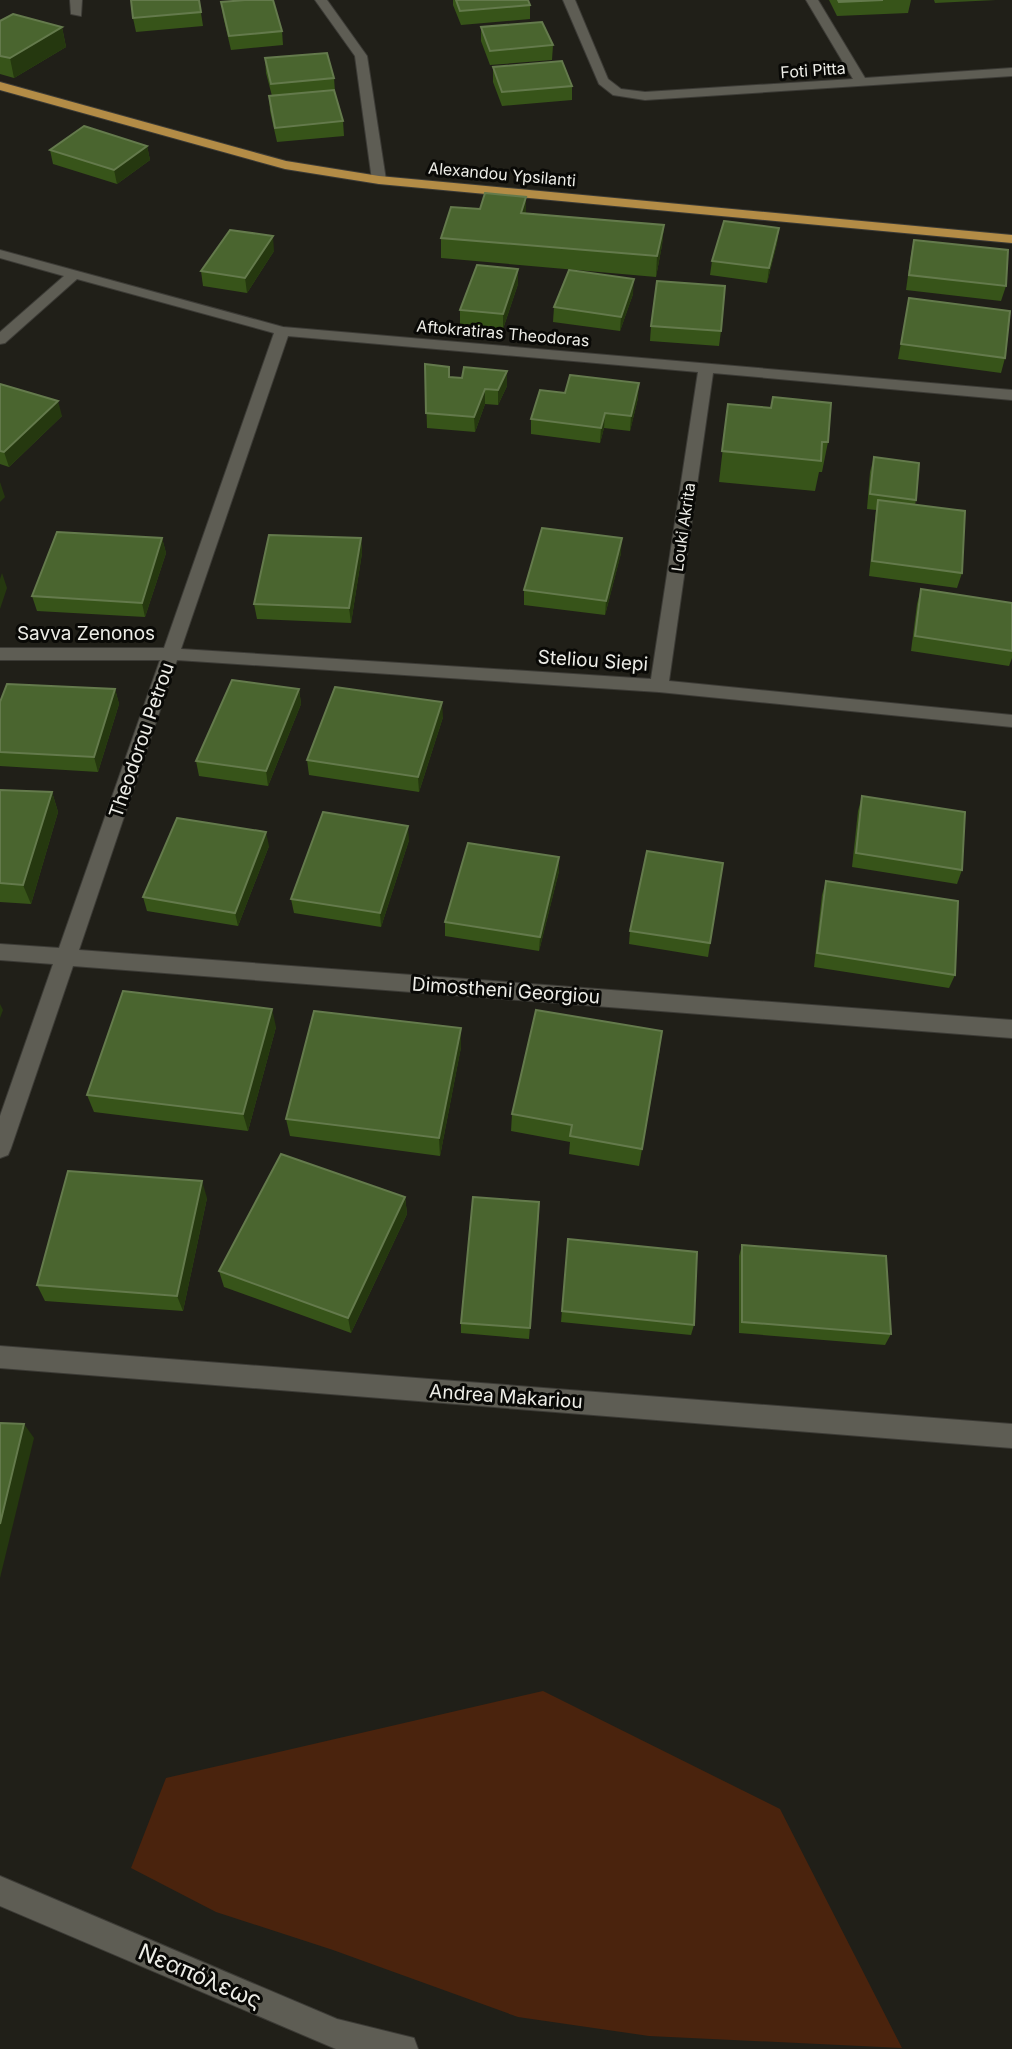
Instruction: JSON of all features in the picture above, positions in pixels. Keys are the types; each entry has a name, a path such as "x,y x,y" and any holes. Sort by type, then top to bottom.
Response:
{"main road":[{"name":"Alexandou Ypsilanti","path":"0,86 285,165 379,180 1012,239"}],"street":[{"path":"76,0 77,14"},
{"path":"321,0 361,56 379,180"},
{"name":"Foti Pitta","path":"569,0 603,81 617,92 645,96 1012,72"},
{"path":"811,0 861,82"},
{"name":"Aftokratiras Theodoras","path":"0,254 282,331 1012,395"},
{"path":"0,340 75,274"},
{"name":"Theodorou Petrou","path":"0,1148 282,331"},
{"name":"Louki Akrita","path":"659,686 706,368"},
{"name":"Savva Zenonos","path":"0,654 171,654"},
{"name":"Steliou Siepi","path":"171,654 659,686 1012,721"},
{"name":"Dimostheni Georgiou","path":"0,952 1012,1029"},
{"name":"Andrea Makariou","path":"0,1357 1012,1436"},
{"name":"Νεαπόλεως","path":"0,1891 337,2034 403,2049"}],"shaded area":[{"path":"543,1691 780,1809 902,2048 649,2036 518,2017 333,1950 216,1912 131,1868 166,1778"}],"building":[{"path":"131,0 199,0 201,12 133,18"},
{"path":"273,0 282,31 229,36 221,2"},
{"path":"456,0 528,0 530,5 460,11"},
{"path":"838,0 883,0 839,2"},
{"path":"13,14 62,27 10,58 0,56 0,21"},
{"path":"542,22 553,45 490,51 481,27"},
{"path":"327,53 334,78 271,84 265,58"},
{"path":"562,61 572,86 502,92 493,67"},
{"path":"334,90 343,121 275,128 269,96"},
{"path":"84,126 147,146 114,170 50,150"},
{"path":"485,193 526,197 521,213 664,225 657,256 441,238 451,207 480,209"},
{"path":"724,221 779,228 769,268 712,261"},
{"path":"230,230 273,236 245,278 201,271"},
{"path":"914,240 1008,250 1006,286 909,275"},
{"path":"477,265 518,269 503,314 460,310"},
{"path":"569,270 634,279 621,317 554,307"},
{"path":"657,281 725,286 721,331 651,326"},
{"path":"909,298 1010,311 1005,358 901,344"},
{"path":"425,364 449,367 449,377 462,378 464,367 507,371 498,390 485,389 474,417 426,413"},
{"path":"570,375 639,383 631,416 605,413 601,428 531,419 540,390 565,393"},
{"path":"0,384 58,401 4,452 0,451"},
{"path":"773,397 831,403 828,442 822,442 821,461 722,451 728,404 771,408"},
{"path":"874,457 919,463 916,500 870,494"},
{"path":"878,500 965,511 962,573 872,561"},
{"path":"542,528 622,538 606,601 524,590"},
{"path":"57,532 162,538 142,603 32,596"},
{"path":"269,535 361,538 349,608 254,604"},
{"path":"921,589 1012,603 1012,651 915,636"},
{"path":"232,680 299,689 266,771 196,761"},
{"path":"7,684 115,689 94,757 0,752 0,702"},
{"path":"335,687 442,702 418,777 307,760"},
{"path":"0,790 52,792 23,885 0,883"},
{"path":"862,796 965,812 962,870 856,853"},
{"path":"323,812 408,826 380,913 291,899"},
{"path":"177,818 266,832 235,913 143,897"},
{"path":"468,843 559,857 540,937 445,922"},
{"path":"647,851 723,863 710,943 630,931"},
{"path":"826,881 958,901 955,975 817,953"},
{"path":"123,991 272,1009 243,1114 87,1095"},
{"path":"536,1010 662,1031 642,1149 570,1136 572,1125 512,1114"},
{"path":"314,1011 461,1028 439,1138 286,1119"},
{"path":"281,1154 405,1197 348,1318 219,1271"},
{"path":"68,1171 202,1181 177,1296 37,1285"},
{"path":"473,1197 539,1202 530,1328 461,1323"},
{"path":"568,1239 697,1252 694,1325 562,1311"},
{"path":"742,1245 886,1256 891,1334 742,1322"},
{"path":"0,1423 24,1424 0,1524"}]}
